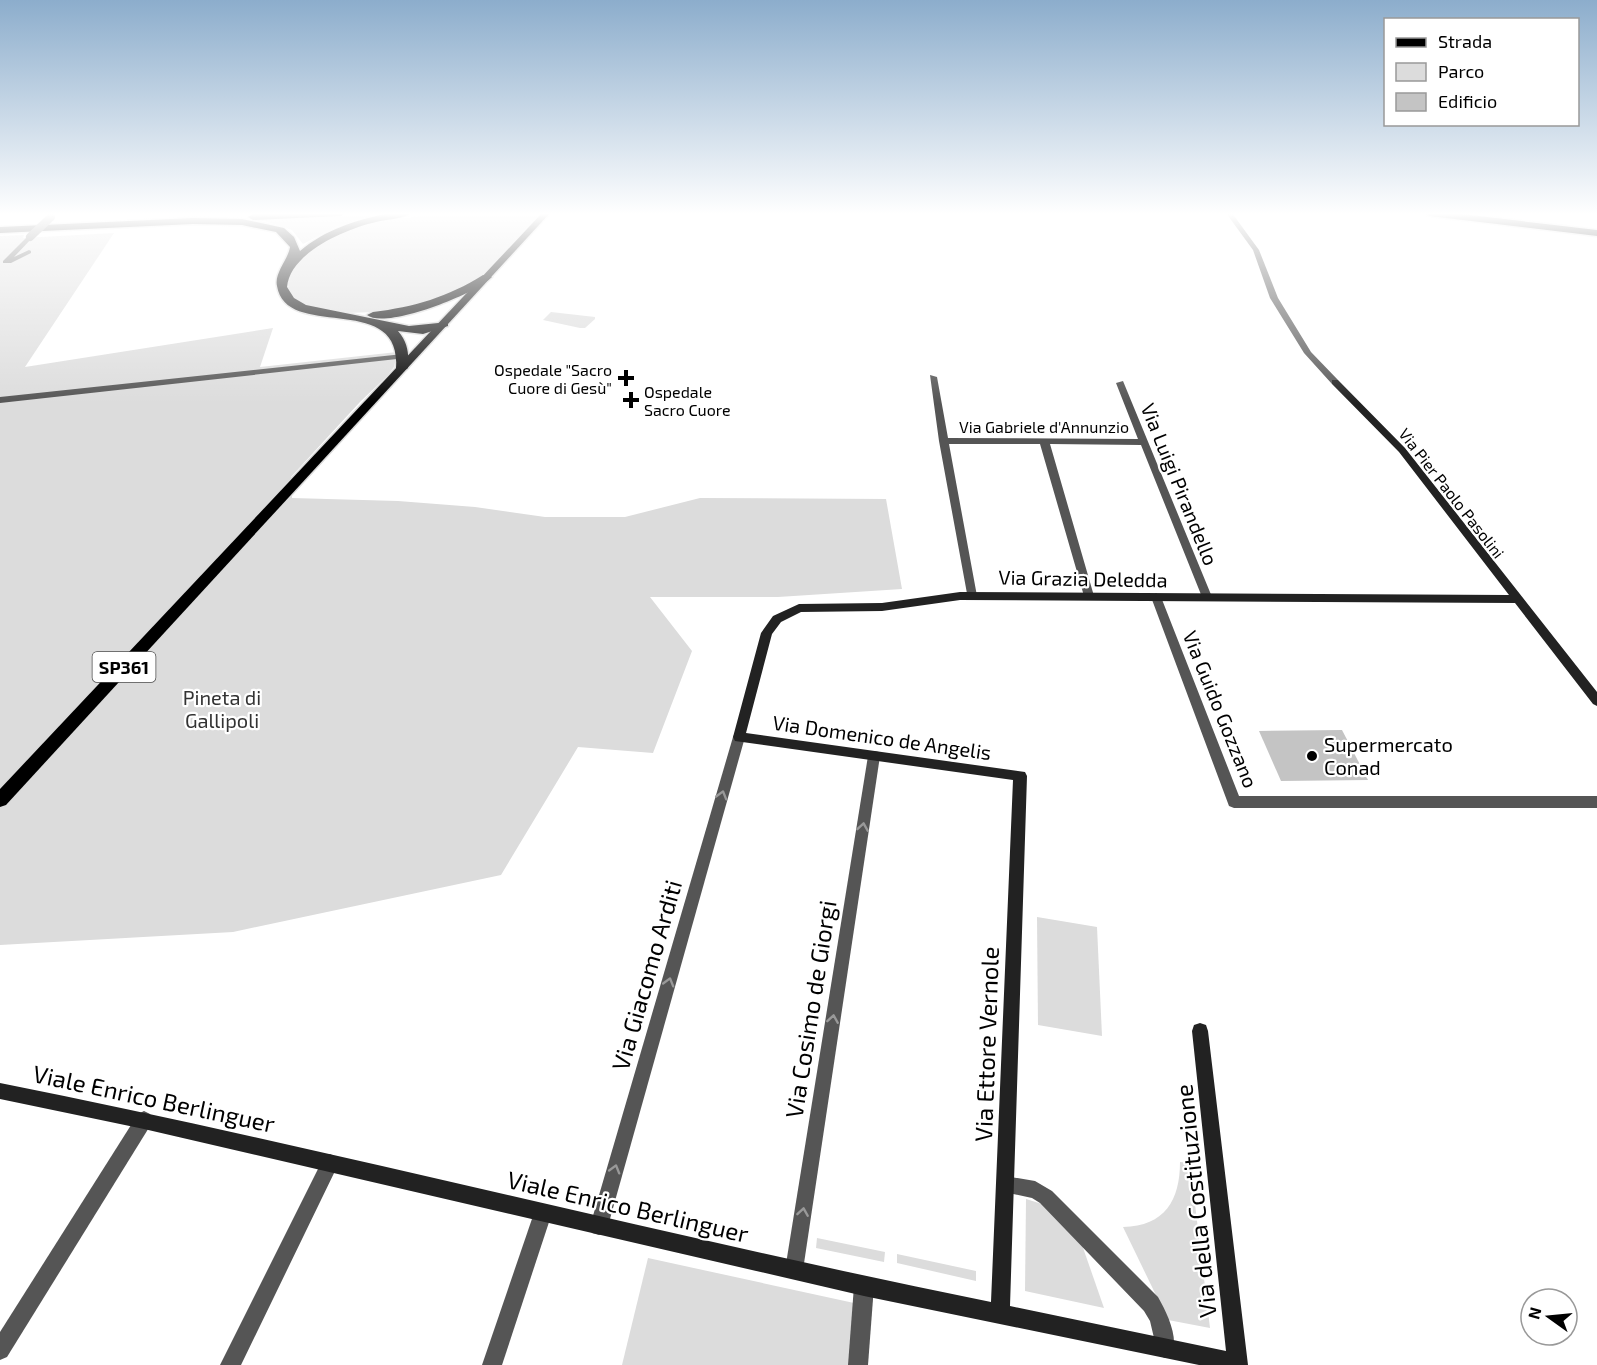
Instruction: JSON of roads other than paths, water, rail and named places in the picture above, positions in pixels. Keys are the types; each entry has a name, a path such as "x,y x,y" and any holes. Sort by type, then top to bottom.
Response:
{"highway":[{"path":"285,277 284,294 296,304 311,310 418,330 444,324"},
{"path":"283,281 286,277"},
{"path":"373,315 409,311 448,301 487,277"},
{"path":"334,314 430,316 444,324"},
{"path":"382,325 401,341 402,362"}],"main road":[{"name":"SP361","path":"0,800 402,362 444,324 487,277"}],"street":[{"name":"Via Pier Paolo Pasolini","path":"1267,277 1274,298 1308,353 1402,450 1597,701"},
{"path":"0,400 402,362"},
{"path":"933,377 972,596"},
{"name":"Via Luigi Pirandello","path":"1120,383 1208,597"},
{"name":"Via Gabriele d'Annunzio","path":"944,441 1144,442"},
{"path":"1044,441 1089,596"},
{"name":"Via Grazia Deledda","path":"739,736 767,633 786,613 799,608 882,607 972,596 1517,599"},
{"name":"Via Guido Gozzano","path":"1156,597 1234,802 1597,802"},
{"name":"Via Domenico de Angelis","path":"739,736 1020,776"},
{"name":"Via Giacomo Arditi","path":"599,1226 739,736"},
{"name":"Via Cosimo de Giorgi","path":"794,1270 874,756"},
{"name":"Via Ettore Vernole","path":"1000,1314 1020,776"},
{"name":"Via della Costituzione","path":"1200,1031 1241,1364"},
{"name":"Viale Enrico Berlinguer","path":"0,1091 144,1120 864,1286 1241,1364"},
{"path":"0,1350 144,1120"},
{"path":"230,1365 330,1163"},
{"path":"1005,1185 1035,1190 1046,1197 1104,1254 1150,1304 1159,1318 1165,1348"},
{"path":"492,1365 543,1213"},
{"path":"858,1365 864,1286"}],"place":[{"name":"Ospedale \"Sacro Cuore di Gesù\"","path":"626,378"},
{"name":"Ospedale Sacro Cuore","path":"631,400"},
{"name":"Supermercato Conad","path":"1312,756"}],"park label":[{"name":"Pineta di Gallipoli","path":"222,708"}]}
